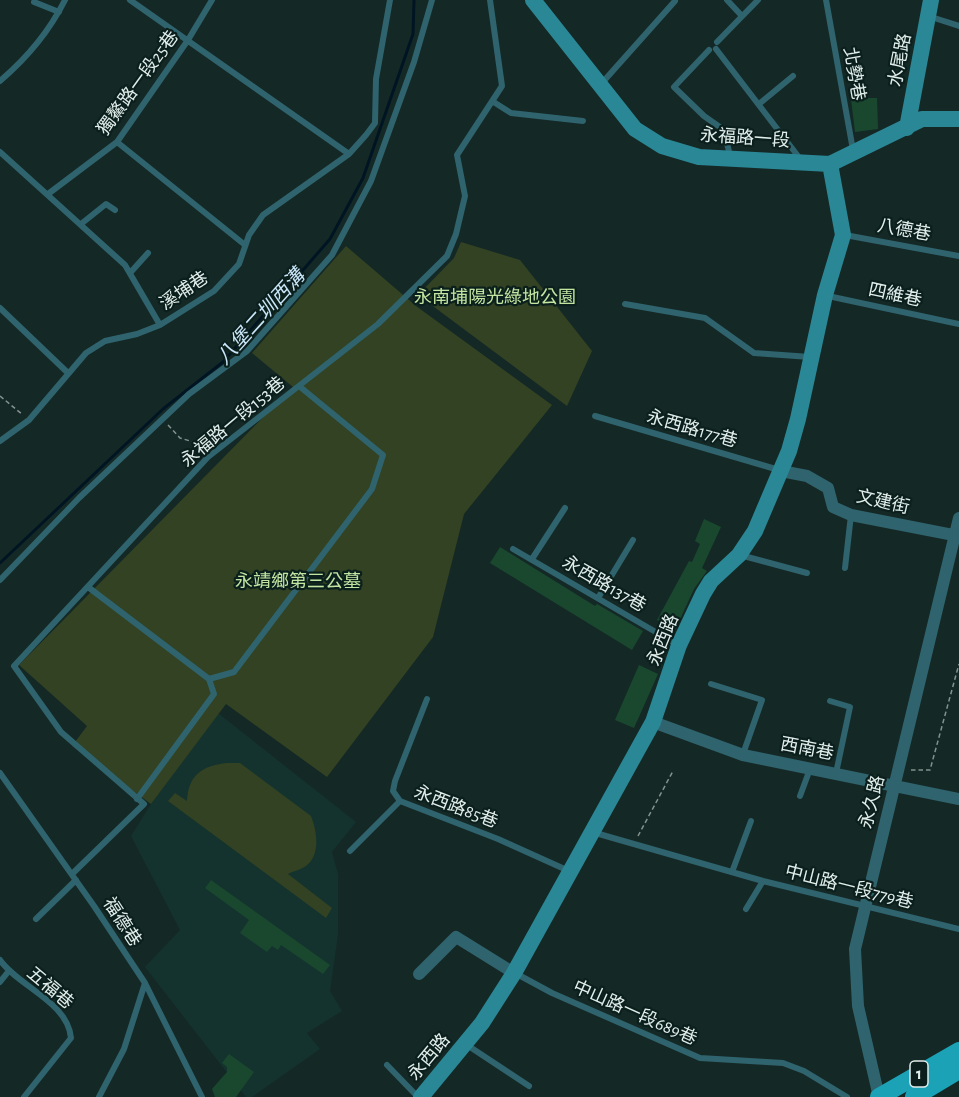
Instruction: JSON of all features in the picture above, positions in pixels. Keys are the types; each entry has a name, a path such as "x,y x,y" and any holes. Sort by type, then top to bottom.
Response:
{"main road":[{"name":"1","path":"879,1097 959,1051"},
{"name":"1","path":"914,1097 959,1070"}],"street":[{"name":"永福路一段","path":"533,0 635,129 663,146 699,157 830,164 922,119 959,119"},
{"name":"水尾路","path":"907,128 930,8"},
{"name":"永西路","path":"419,1097 482,1023 514,973 652,722 679,645 711,581 739,555 755,531 781,471 798,419 825,295 843,235 830,164"},
{"name":"文建街","path":"781,471 807,476 828,488 833,507 851,515 957,536"},
{"name":"永久路","path":"879,1097 858,1006 855,949 957,536 959,518"},
{"name":"西南巷","path":"652,722 743,755 959,799"},
{"path":"419,974 456,937 514,973"}],"lane":[{"path":"0,81 23,62 65,0"},
{"path":"130,0 349,154"},
{"name":"獨鰲路一段25巷","path":"48,194 117,142 188,40 212,0"},
{"name":"溪埔巷","path":"0,441 28,420 68,373 97,345 160,325 229,278 239,264 245,245 263,215 349,154 375,123 376,79 390,0"},
{"path":"0,580 79,498 189,394 247,351 332,255 372,181 414,62 432,0"},
{"name":"永福路一段153巷","path":"137,798 61,732 14,666 208,457 378,324 447,256 456,234 465,196 456,155 502,86 490,0"},
{"path":"727,0 742,16"},
{"path":"731,159 724,130 704,116 674,87 758,0"},
{"name":"北勢巷","path":"826,0 853,154"},
{"path":"600,85 675,1"},
{"path":"34,2 59,12"},
{"path":"930,8 959,26"},
{"path":"714,47 801,161"},
{"path":"759,104 793,76"},
{"path":"492,101 511,113 583,121"},
{"path":"117,142 245,245"},
{"path":"0,152 125,265 160,325"},
{"path":"81,224 106,204 115,210"},
{"name":"八德巷","path":"843,235 959,256"},
{"path":"130,273 148,253"},
{"name":"四維巷","path":"825,295 959,324"},
{"path":"625,304 705,318 754,353 812,357"},
{"path":"0,308 68,373"},
{"path":"209,679 234,672 372,489 379,474 383,455 299,386"},
{"name":"永西路177巷","path":"595,416 781,471"},
{"path":"532,560 565,508"},
{"path":"845,568 851,515"},
{"path":"598,598 633,540"},
{"name":"永西路137巷","path":"513,549 679,645"},
{"path":"739,555 807,573"},
{"path":"36,919 144,804 137,798 199,718 214,694 209,679 88,587"},
{"path":"711,684 762,700 743,755"},
{"name":"永西路85巷","path":"427,699 395,781 393,791 400,801 498,839 570,871"},
{"path":"830,701 850,707 836,773"},
{"path":"800,796 810,768"},
{"name":"福德巷","path":"0,773 74,877 145,983 202,1097"},
{"path":"350,851 400,801"},
{"path":"732,872 751,821"},
{"name":"中山路一段779巷","path":"592,832 763,881 959,929"},
{"path":"746,909 763,881"},
{"name":"五福巷","path":"0,960 8,972 58,1010 71,1030 71,1038 24,1097"},
{"path":"0,982 8,972"},
{"name":"中山路一段689巷","path":"514,973 552,993 700,1058 783,1063 804,1071 847,1097"},
{"path":"99,1097 124,1049 145,983"},
{"path":"465,1043 529,1086"},
{"path":"387,1065 419,1097"}],"path":[{"path":"0,396 28,420"},
{"path":"163,420 180,438 219,449"},
{"path":"898,769 930,770 959,664"},
{"path":"634,844 673,771"}],"shaded area":[{"path":"218,713 356,822 332,852 338,874 338,935 330,991 342,1011 307,1033 320,1049 252,1097 246,1097 145,967 180,930 131,836 151,804"}],"green space":[{"name":"永南埔陽光綠地公園","path":"461,242 520,260 592,351 567,406 418,295 454,258"},
{"name":"永靖鄉第三公墓","path":"346,246 416,306 552,405 464,514 433,637 327,777 226,704 151,804 72,746 87,726 19,665 293,387 252,353"},
{"path":"240,763 311,816 316,836 314,856 302,869 288,874 332,908 326,918 168,801 175,793 187,801 190,785 198,774 217,764"}],"building":[{"path":"877,98 878,129 855,132 851,99"},
{"path":"704,519 721,527 702,568 707,571 694,589 675,630 657,620 689,561 692,562 700,544 695,541"},
{"path":"500,547 595,606 597,604 643,631 632,650 490,563"},
{"path":"639,665 658,674 634,728 615,720"},
{"path":"211,880 330,965 323,974 281,945 278,950 272,946 267,952 240,933 249,920 205,888"},
{"path":"229,1054 254,1072 236,1097 215,1097 212,1089 227,1072 227,1067 222,1063"}],"waterway":[{"name":"八堡二圳西溝","path":"0,563 163,409 223,362 330,239 363,178 413,34 414,0"}]}
